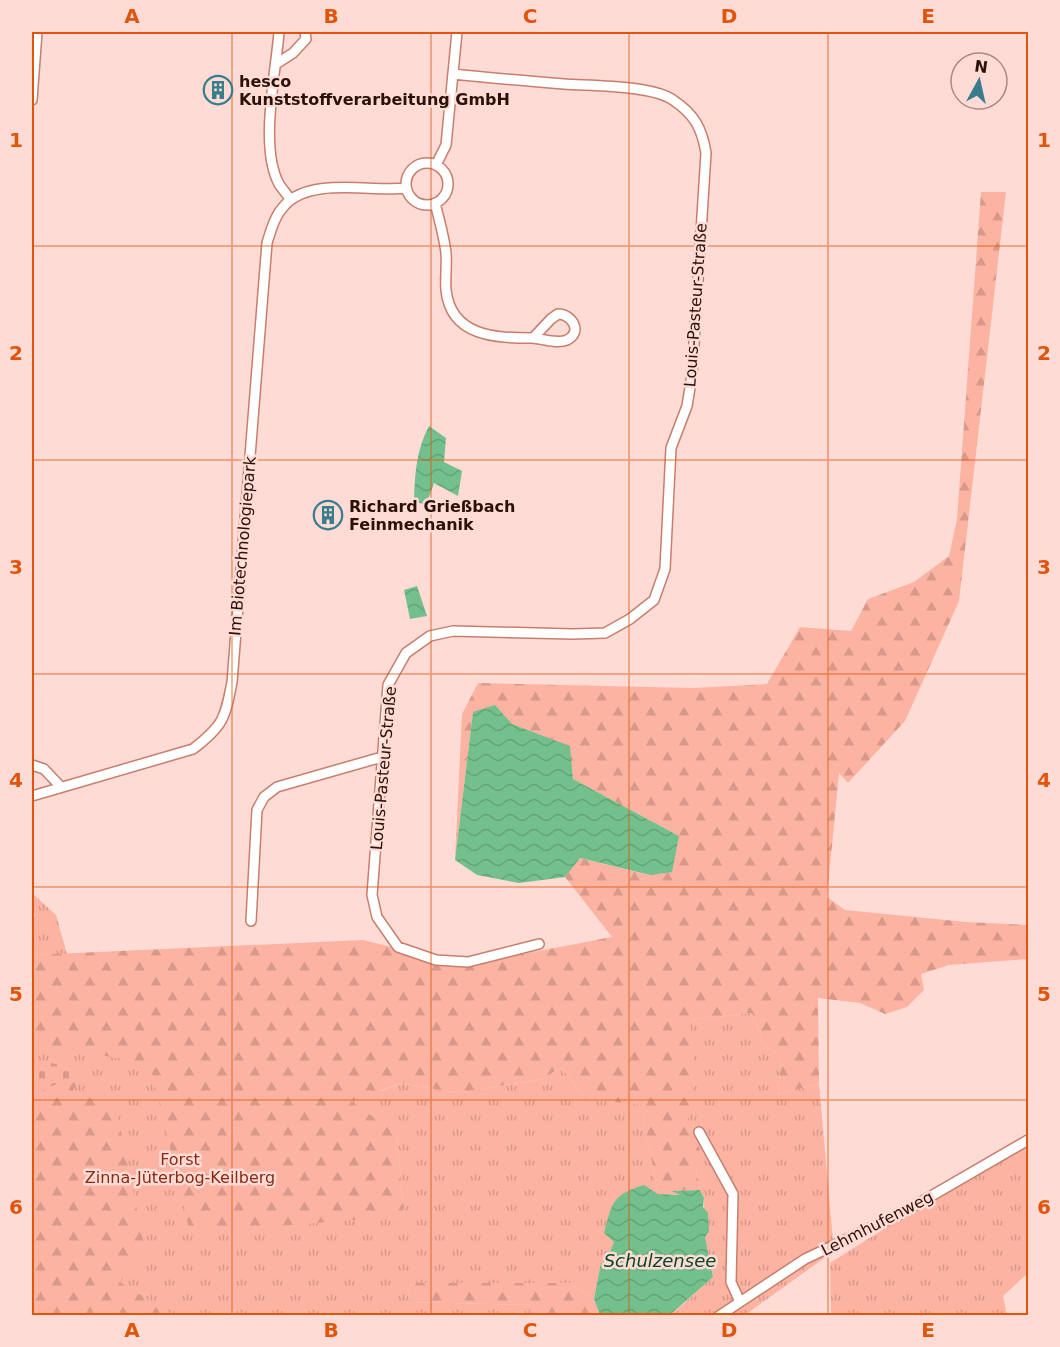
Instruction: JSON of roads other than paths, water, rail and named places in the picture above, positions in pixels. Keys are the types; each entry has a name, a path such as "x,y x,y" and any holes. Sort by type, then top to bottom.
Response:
{"street":[{"path":"32,100 37,32"},
{"path":"279,32 269,137 279,184 290,199 308,190 406,188"},
{"path":"276,64 293,53 306,39 304,32"},
{"path":"436,165 446,145 457,32"},
{"name":"Louis-Pasteur-Straße","path":"453,74 652,92 673,99 694,118 703,133 706,153 692,375 687,406 671,448 665,569 654,600 630,619 604,633 453,631 430,636 406,653 387,685 372,895 377,917 398,947 435,960 468,962 538,944"},
{"path":"430,163 436,165 442,168 448,181 445,194 435,203 417,202 406,188 408,175 417,165 430,163"},
{"name":"Im Biotechnologiepark","path":"32,796 193,749 214,733 221,722 232,682 267,243 273,224 290,199"},
{"path":"435,203 446,252 446,292 452,311 465,326 481,334 505,338 533,338"},
{"path":"251,921 257,810 264,797 277,787 382,757"},
{"path":"32,765 44,769 61,787"},
{"path":"699,1132 733,1194 731,1282 740,1302"},
{"name":"Lehmhufenweg","path":"719,1316 804,1259 902,1213 1029,1140"}],"water":[{"path":"429,426 446,438 444,462 462,471 458,496 434,483 426,505 414,501 419,454"},
{"path":"417,586 427,616 410,619 404,590"},
{"path":"495,705 512,724 570,746 573,779 679,836 672,872 650,875 580,858 565,877 519,883 477,875 455,860 473,712"},
{"name":"Schulzensee","path":"644,1185 658,1194 680,1195 672,1191 700,1190 704,1198 703,1207 708,1213 709,1232 705,1237 713,1277 670,1315 600,1315 594,1299 601,1263 607,1259 614,1242 604,1233 609,1214 615,1202 625,1192"}],"place":[{"name":"hesco Kunststoffverarbeitung GmbH","path":"218,90"},
{"name":"Richard Grießbach Feinmechanik","path":"328,515"}],"park label":[{"name":"Forst Zinna-Jüterbog-Keilberg","path":"180,1168"}]}
